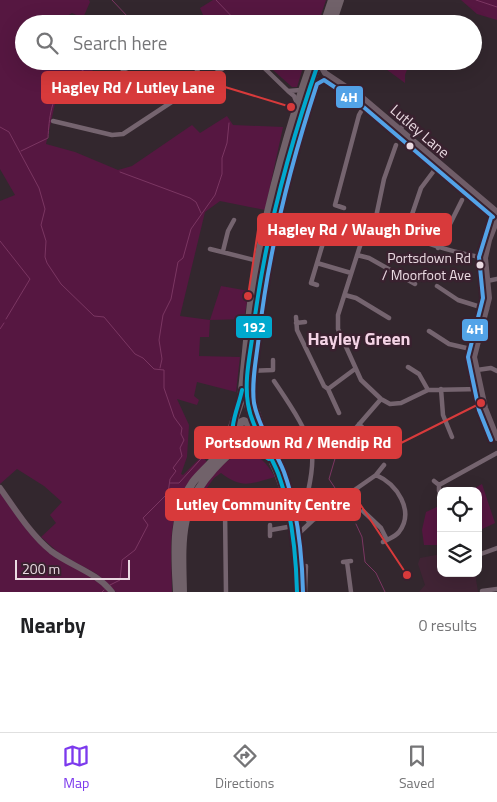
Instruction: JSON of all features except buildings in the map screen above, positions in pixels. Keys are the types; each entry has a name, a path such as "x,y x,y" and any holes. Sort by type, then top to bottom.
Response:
{"highway":[{"path":"327,15 332,0"},
{"path":"335,15 340,0"},
{"path":"177,592 177,524 183,502 194,481 220,453 232,429 241,401 247,333 258,261 272,191 297,103 309,70"},
{"path":"183,592 184,528 190,502 202,481 229,453 256,441 258,436 248,405 247,395 270,234 286,164 316,70"},
{"path":"232,429 244,421 256,427"},
{"path":"232,429 233,442 245,447"}],"street":[{"path":"197,70 203,81"},
{"path":"53,121 119,136 128,132 220,70"},
{"path":"266,70 294,96 297,103"},
{"name":"Lutley Lane","path":"323,70 367,101 497,212"},
{"path":"312,79 325,73"},
{"path":"288,91 301,90"},
{"path":"335,205 359,115 367,101"},
{"path":"399,130 404,125 412,126"},
{"path":"396,145 384,179 376,217 357,255 337,323 355,369 364,382 381,399 390,404 398,404 428,390 481,389"},
{"path":"405,235 421,188 436,168"},
{"path":"438,248 462,200"},
{"path":"328,203 344,208"},
{"path":"452,204 459,207"},
{"path":"376,217 405,235 438,248 485,258"},
{"path":"223,252 228,231 234,220"},
{"path":"497,220 489,240 485,258 489,298 475,350 481,389 489,421 497,438"},
{"path":"317,285 311,283 323,243 318,241"},
{"path":"210,249 258,261"},
{"path":"357,255 369,258 412,283 414,276"},
{"path":"317,263 351,273"},
{"path":"487,281 497,279"},
{"path":"437,286 443,292 458,300 487,310"},
{"path":"439,297 443,292"},
{"path":"345,295 356,298 386,317 388,310"},
{"path":"305,322 296,320 297,330 315,371 328,389 339,413"},
{"path":"429,331 449,344 475,350"},
{"path":"273,360 273,370 276,375"},
{"path":"408,366 419,374 428,390"},
{"path":"477,370 491,368 497,371"},
{"path":"328,389 355,369"},
{"path":"249,371 273,370"},
{"path":"274,382 287,400 313,456 305,509 306,518 310,523"},
{"path":"441,390 443,415 450,435"},
{"path":"247,395 254,397 270,449 270,460"},
{"path":"355,429 381,399"},
{"path":"336,408 342,405"},
{"path":"359,424 390,454"},
{"path":"258,436 282,489 293,526 297,592"},
{"path":"245,447 270,460"},
{"path":"434,481 439,485 497,454"},
{"path":"295,537 310,523 338,506 353,490 376,475 384,465"},
{"path":"363,511 381,528 385,541 399,532 405,519 405,510 395,490 376,475"},
{"path":"0,488 45,545 60,557 101,580 112,592"},
{"path":"259,501 282,489"},
{"path":"225,510 226,592"},
{"path":"270,536 271,527 293,526"},
{"path":"482,555 497,548"},
{"path":"347,561 351,592"},
{"path":"306,566 306,592"},
{"path":"297,583 306,582"},
{"path":"482,591 497,589"}],"shaded area":[{"path":"0,0 89,0 90,2 84,15 72,13 69,15 15,15 15,70 92,70 98,86 107,98 102,102 57,95 46,144 75,152 118,170 132,166 192,125 200,133 227,116 233,125 283,127 265,210 220,201 205,212 180,316 210,320 209,337 200,337 199,356 240,357 236,392 197,382 194,396 199,400 197,405 177,399 189,425 187,457 181,474 183,475 202,456 207,462 193,478 184,493 173,522 171,554 172,592 116,592 97,574 60,554 41,537 56,523 50,515 62,502 44,486 17,469 0,484 0,201 15,195 0,169"},
{"path":"213,0 326,0 321,15 203,15 200,8"},
{"path":"461,0 497,0 497,20 477,14"},
{"path":"273,70 302,70 297,87 292,87"},
{"path":"387,70 407,70 405,83"},
{"path":"221,286 249,291 244,319 210,320"},
{"path":"249,453 264,462 275,477 246,484 228,478 221,473 214,478 194,506 204,488 223,465 239,455"},
{"path":"482,484 495,523 482,529 482,487 477,487"},
{"path":"0,492 44,547 97,580 110,592 0,592"},
{"path":"437,507 437,545 424,545 422,530 426,512"},
{"path":"437,555 437,577 476,577 478,592 419,592 425,585 418,564 420,558"}],"waterway":[{"path":"112,0 126,15"},
{"path":"216,0 230,15"},
{"path":"476,0 497,7"},
{"path":"21,151 48,138 50,116 57,94 66,82 84,70"},
{"path":"160,368 162,359 159,340 163,315 171,299 178,262 183,258 191,229 215,195 222,174 222,158 227,143 229,123"},
{"path":"0,127 9,132 39,188 45,209 41,225 46,241 45,257 47,263 61,284 94,316 104,317 135,354 143,358 154,369 164,370 164,388 174,417 182,428 181,434 184,440 180,448 182,456 173,468 176,471 170,479 168,493 143,518 148,525 135,550 122,560 120,580 110,585"},
{"path":"120,172 190,198 196,202 201,213"},
{"path":"0,241 30,279 6,319"},
{"path":"0,329 4,323"},
{"path":"335,503 333,497 335,488 329,479 339,445"},
{"path":"170,483 179,483 209,450"},
{"path":"356,524 362,537 365,562 376,573 385,592"}],"transit line":[{"name":"192","path":"297,592 296,562 287,502 278,473 250,413 247,377 258,297 278,195 316,70"},
{"name":"4H","path":"303,592 302,561 293,501 284,472 256,412 253,386 268,271 289,177 317,84 324,80 360,104 493,217"},
{"name":"4H","path":"491,218 479,257 483,298 468,357 479,410 491,440"},
{"name":"192","path":"242,390 234,418 234,439 237,445 251,447 269,459"}],"place":[{"name":"Hagley Rd / Lutley Lane","path":"291,107"},
{"name":"Portsdown Rd / Moorfoot Ave","path":"480,265"},
{"name":"Hagley Rd / Waugh Drive","path":"248,296"},
{"name":"Portsdown Rd / Mendip Rd","path":"481,403"},
{"name":"Lutley Community Centre","path":"407,575"}],"district":[{"name":"Hayley Green","path":"359,338"}]}
